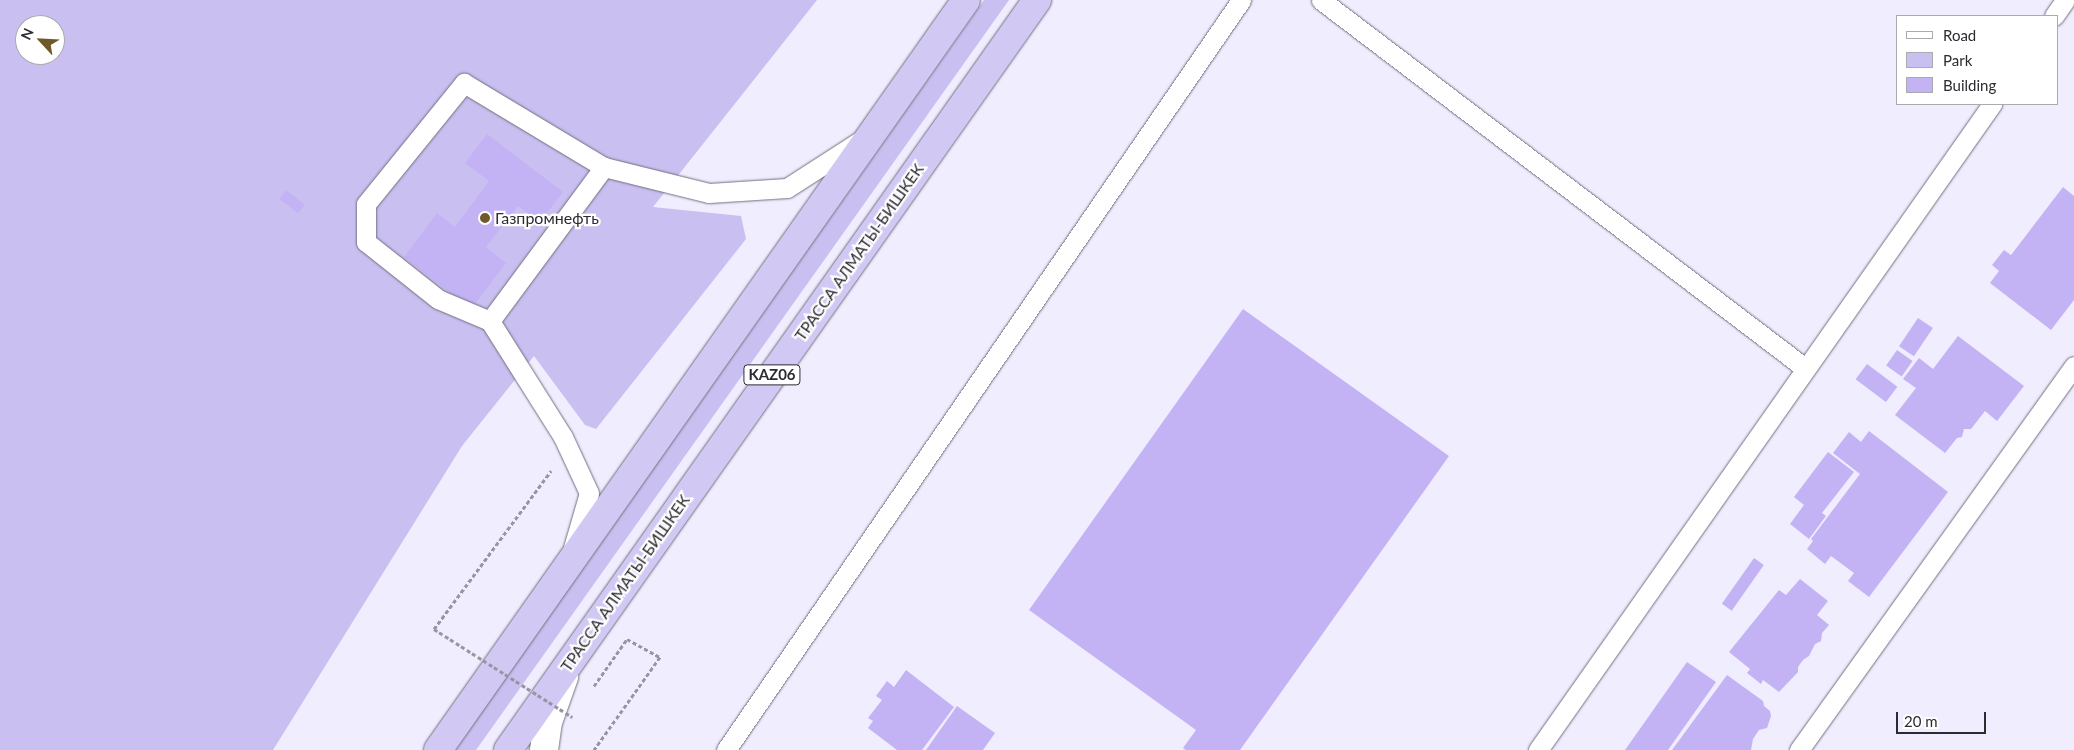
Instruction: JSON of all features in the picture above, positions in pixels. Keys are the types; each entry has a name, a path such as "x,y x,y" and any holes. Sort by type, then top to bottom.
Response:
{"highway":[{"path":"438,750 966,0"},
{"name":"ТРАССА АЛМАТЫ-БИШКЕК","path":"508,750 1037,0"}],"street":[{"path":"544,750 548,722 569,663"}],"lane":[{"path":"726,750 1241,0"},
{"path":"1321,0 1805,368"},
{"path":"2055,15 2065,0"},
{"path":"569,562 589,493 568,447 490,321 438,299 366,242 366,204 464,83 604,167 709,193 787,188 872,133"},
{"path":"1538,750 1991,105"},
{"path":"490,321 604,167"},
{"path":"1799,750 2074,366"}],"path":[{"path":"568,447 434,630 572,717 577,709"},
{"path":"588,693 627,639 660,657 594,750"}],"green space":[{"path":"0,0 817,0 653,207 741,216 746,239 596,429 585,425 534,356 462,446 273,750 0,750"},
{"path":"984,0 1009,0 476,750 455,750"}],"building":[{"name":"Газпромнефть","path":"487,134 563,192 540,222 518,206 486,247 506,263 471,309 404,257 437,213 455,227 489,181 465,163"},
{"path":"2063,187 2074,196 2074,300 2051,330 1990,283 1999,271 1992,265 2004,250 2011,255"},
{"path":"286,190 305,205 298,213 279,199"},
{"path":"1243,309 1449,456 1240,750 1186,750 1183,748 1196,730 1029,610"},
{"path":"1918,318 1933,328 1914,356 1899,346"},
{"path":"1958,336 2024,386 1997,421 1985,411 1971,429 1964,429 1962,437 1957,438 1945,453 1895,415 1916,388 1903,379 1919,358 1933,369"},
{"path":"1897,350 1913,361 1902,376 1886,366"},
{"path":"1867,364 1897,387 1886,402 1856,379"},
{"path":"1869,431 1948,492 1869,597 1848,581 1854,573 1831,556 1825,564 1807,549 1813,541 1811,539 1860,474 1833,453 1849,432 1861,442"},
{"path":"1828,452 1854,472 1822,513 1826,516 1809,539 1790,524 1804,505 1794,497"},
{"path":"1754,558 1764,565 1732,611 1722,604"},
{"path":"1800,579 1828,601 1817,615 1829,625 1822,633 1821,641 1815,644 1809,656 1798,667 1798,672 1779,692 1763,680 1761,684 1747,673 1750,669 1729,652 1779,590 1786,595"},
{"path":"1687,662 1716,682 1668,750 1625,750"},
{"path":"906,670 954,707 922,750 897,750 868,728 873,721 868,718 882,700 876,696 887,681 894,687"},
{"path":"1727,675 1763,701 1764,706 1770,711 1771,716 1767,728 1759,730 1753,739 1751,750 1672,750"},
{"path":"957,706 995,733 983,750 926,750"}],"place":[{"name":"Газпромнефть","path":"485,218"}]}
